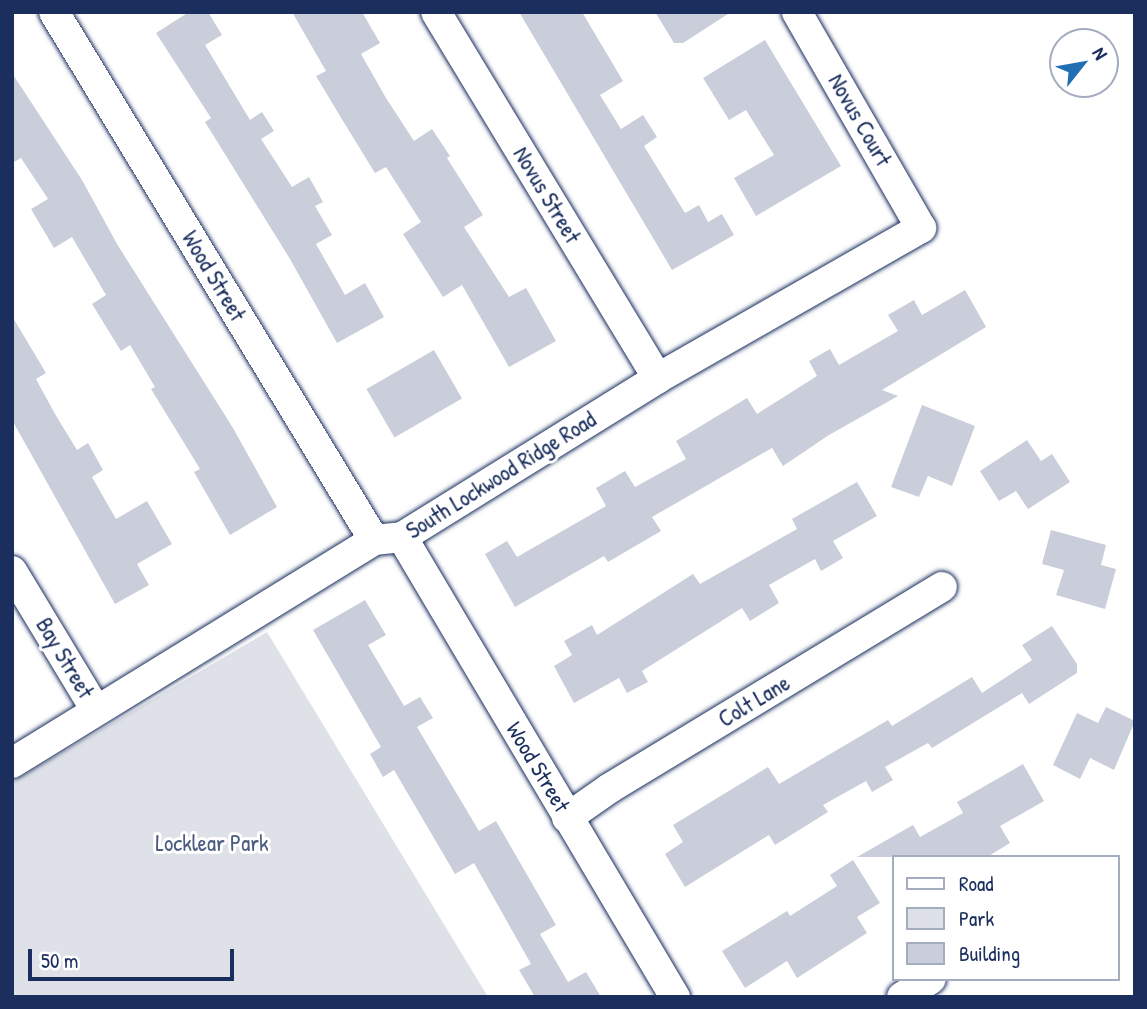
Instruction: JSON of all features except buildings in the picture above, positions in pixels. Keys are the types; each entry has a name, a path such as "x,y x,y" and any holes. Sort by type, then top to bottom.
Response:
{"street":[{"name":"Wood Street","path":"54,12 568,818 675,997"},
{"name":"Novus Street","path":"436,12 658,378"},
{"name":"Novus Court","path":"797,12 921,228"},
{"name":"South Lockwood Ridge Road","path":"12,763 96,710 658,378 921,228"},
{"name":"Bay Street","path":"12,571 96,710"},
{"name":"Colt Lane","path":"568,818 610,788 942,587"},
{"path":"902,997 928,981"}],"green space":[{"name":"Locklear Park","path":"267,632 488,997 12,997 12,782"}]}
